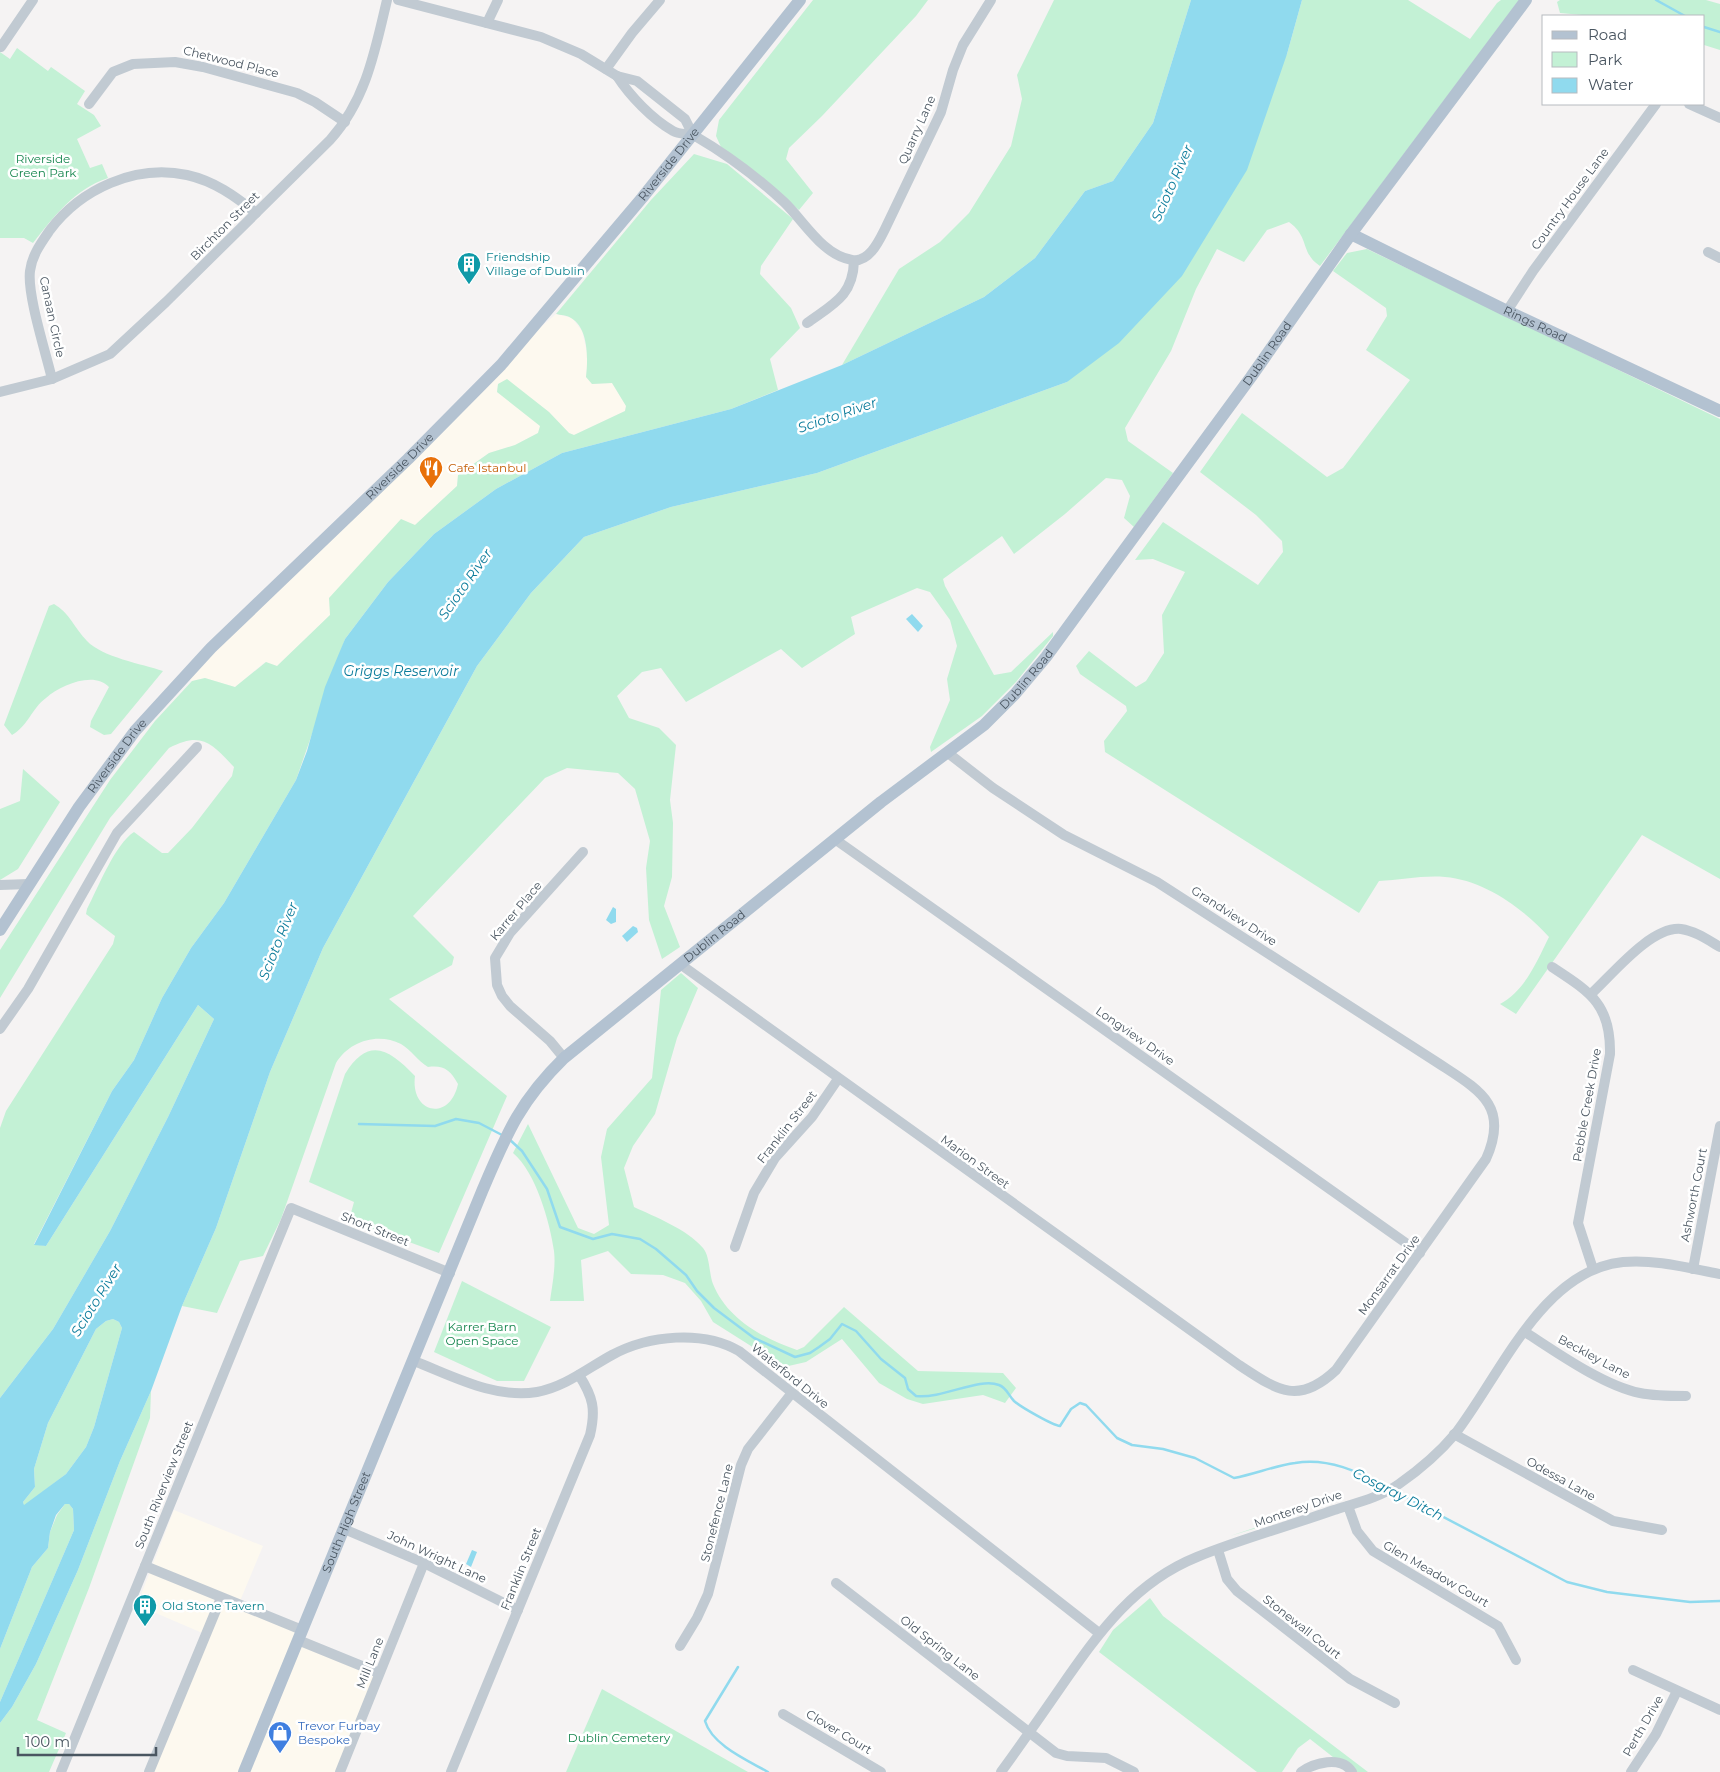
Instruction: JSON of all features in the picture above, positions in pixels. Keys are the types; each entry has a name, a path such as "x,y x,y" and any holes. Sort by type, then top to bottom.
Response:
{"main road":[{"name":"Riverside Drive","path":"0,930 98,779 154,708 211,648 408,459 500,365 550,309 693,135 800,0"},
{"name":"Dublin Road","path":"450,1272 512,1123 532,1092 564,1058 881,802 984,725 1015,694 1046,657 1251,377 1351,234 1526,0"},
{"name":"Rings Road","path":"1351,234 1507,311 1720,411"},
{"name":"South High Street","path":"244,1772 450,1272"}],"street":[{"path":"1,47 33,0"},
{"name":"Birchton Street","path":"0,392 52,379 110,354 330,140 344,122 366,80 387,0"},
{"path":"398,0 541,38 581,54 617,76 637,81 684,119 693,135"},
{"path":"487,23 498,0"},
{"path":"606,69 632,33 660,0"},
{"name":"Quarry Lane","path":"854,261 867,256 877,245 941,112 953,70 964,46 991,0"},
{"name":"Chetwood Place","path":"90,104 113,72 133,64 175,62 203,67 297,92 344,122"},
{"path":"617,76 629,95 675,132 693,135 728,158 783,202 824,245 844,258 854,261 852,281 844,294 839,300 806,323"},
{"name":"Country House Lane","path":"1507,311 1533,271 1655,105"},
{"path":"1691,105 1720,118"},
{"name":"Canaan Circle","path":"52,379 32,293 30,272 35,254 42,241 72,206 102,186 122,178 165,174 185,175 208,182 227,191 256,213"},
{"path":"1708,252 1720,258"},
{"path":"0,1029 28,989 116,833 197,747"},
{"name":"Grandview Drive","path":"948,753 993,788 1064,835 1156,882 1465,1081 1482,1094 1493,1115"},
{"name":"Longview Drive","path":"836,840 1420,1253"},
{"name":"Karrer Place","path":"564,1058 550,1041 510,1006 502,996 497,985 495,958 510,933 583,852"},
{"path":"0,885 29,884"},
{"path":"1591,994 1649,939 1665,931 1682,929 1699,935 1720,947"},
{"name":"Marion Street","path":"680,964 1257,1377"},
{"name":"Pebble Creek Drive","path":"1552,967 1591,994 1605,1016 1610,1036 1610,1054 1578,1222 1593,1269"},
{"name":"Franklin Street","path":"735,1247 754,1193 775,1158 812,1117 838,1078"},
{"name":"Monsarrat Drive","path":"1257,1377 1285,1390 1303,1391 1322,1383 1336,1370 1486,1159 1494,1142 1493,1115"},
{"name":"Ashworth Court","path":"1693,1269 1720,1126"},
{"name":"Short Street","path":"291,1208 450,1272"},
{"name":"South Riverview Street","path":"61,1772 291,1208"},
{"name":"Monterey Drive","path":"1001,1772 1098,1633 1123,1605 1151,1582 1182,1563 1348,1506 1386,1492 1398,1485 1432,1458 1454,1434 1551,1298 1573,1280 1593,1269 1621,1262 1638,1261 1720,1274"},
{"name":"Beckley Lane","path":"1525,1332 1559,1354 1621,1387 1654,1395 1686,1396"},
{"name":"Waterford Drive","path":"414,1361 481,1387 506,1393 538,1392 579,1375 611,1355 631,1347 671,1339 699,1337 727,1344 739,1351 791,1394 1098,1633"},
{"name":"Franklin Street","path":"452,1772 590,1435 594,1412 588,1388 579,1375"},
{"name":"Stonefence Lane","path":"680,1646 708,1594 741,1465 748,1449 791,1394"},
{"name":"Odessa Lane","path":"1454,1434 1613,1520 1662,1530"},
{"name":"Glen Meadow Court","path":"1348,1506 1357,1530 1373,1551 1498,1626 1516,1660"},
{"name":"John Wright Lane","path":"344,1529 424,1563 518,1610"},
{"name":"Stonewall Court","path":"1218,1550 1227,1579 1237,1591 1350,1680 1395,1703"},
{"name":"Mill Lane","path":"340,1772 424,1563"},
{"path":"145,1566 221,1598 379,1673"},
{"name":"Old Spring Lane","path":"836,1583 1029,1733 1062,1756 1106,1758 1134,1772"},
{"path":"149,1772 221,1598"},
{"path":"1633,1670 1677,1692 1720,1710"},
{"name":"Perth Drive","path":"1630,1772 1656,1734 1677,1692"},
{"name":"Clover Court","path":"783,1714 881,1772"},
{"path":"1301,1772 1310,1765 1331,1762 1341,1764 1352,1772"}],"shaded area":[{"path":"556,314 572,318 582,331 588,357 586,377 592,384 612,383 626,406 625,411 574,435 569,433 549,412 507,380 498,384 497,392 541,426 538,433 515,445 489,453 458,475 457,486 415,525 330,615 277,666 265,662 235,687 205,678 192,681 181,674 519,346"},
{"path":"174,1510 263,1546 240,1601 301,1627 295,1640 383,1672 343,1772 149,1772 207,1635 137,1605"}],"green space":[{"path":"813,0 928,0 916,16 822,116 789,148 786,159 813,193 799,210 721,147 716,136 719,120"},
{"path":"1054,0 1191,0 1153,123 1113,181 1085,191 1035,258 984,297 842,365 899,269 940,242 969,213 1011,146 1022,99 1017,75"},
{"path":"1302,0 1408,0 1470,39 1497,3 1501,0 1519,0 1320,266 1310,256 1300,233 1289,222 1267,230 1244,262 1217,249 1196,289 1171,351 1125,428 1128,441 1173,473 1134,527 1124,518 1130,496 1122,480 1106,478 1065,514 1014,554 1002,536 943,579 945,586 994,675 1011,672 1053,632 1053,636 1016,682 982,716 931,752 930,747 950,700 947,679 957,646 950,620 930,592 917,588 851,617 855,634 802,668 781,649 686,702 661,668 642,672 617,696 629,718 659,728 676,745 670,800 673,823 672,877 664,906 680,947 662,959 649,920 646,868 650,841 635,789 618,773 567,768 545,778 413,916 454,957 452,965 389,999 507,1096 439,1253 349,1220 354,1202 309,1182 345,1074 363,1054 371,1051 380,1051 397,1059 415,1076 415,1089 418,1099 424,1105 440,1108 447,1104 454,1096 458,1084 446,1070 438,1067 428,1067 405,1046 392,1040 374,1039 356,1044 348,1049 336,1063 281,1219 263,1256 240,1261 217,1313 182,1306 216,1228 270,1072 323,948 477,666 531,593 584,537 671,507 817,473 1067,382 1287,54"},
{"path":"1560,0 1706,0 1720,4 1720,50 1705,45 1705,15 1582,15 1560,13 1557,2"},
{"name":"Riverside Green Park","path":"17,48 48,71 51,67 85,91 77,104 94,115 101,126 77,139 90,168 102,164 108,178 75,196 57,213 33,243 24,238 0,238 0,52 10,59"},
{"path":"694,154 727,164 793,219 761,266 760,274 791,308 800,328 770,359 778,390 731,409 562,453 496,489 434,534 388,582 345,639 296,780 224,903 191,948 162,998 134,1060 112,1091 34,1244 46,1246 198,1005 214,1019 168,1117 110,1231 53,1329 0,1398 0,1128 6,1111 113,944 115,936 86,914 120,846 134,832 162,853 168,853 192,828 232,776 234,767 219,752 205,742 190,740 169,748 110,818 0,998 0,950 110,780 155,721 192,681 205,678 235,687 266,662 277,666 330,615 329,598 401,519 415,525 457,486 458,475 489,453 515,445 538,433 540,426 497,392 498,384 507,379 549,412 569,433 574,435 625,411 626,406 612,383 592,384 586,377 587,353 581,329 569,317 556,314 651,200"},
{"path":"1367,249 1720,419 1720,879 1642,835 1516,1014 1500,1004 1517,991 1529,975 1549,937 1528,916 1488,890 1460,879 1445,877 1379,881 1359,913 1105,752 1104,741 1127,711 1126,706 1080,674 1076,666 1089,651 1136,687 1146,681 1164,653 1162,615 1185,572 1153,559 1135,560 1163,522 1258,585 1283,552 1282,541 1256,515 1200,472 1242,413 1327,477 1343,468 1410,380 1366,350 1387,316 1386,308 1333,271 1347,253"},
{"path":"54,604 64,611 87,641 94,647 112,656 163,671 111,734 104,735 90,727 91,721 109,687 103,682 95,680 78,682 52,693 41,702 22,727 12,735 4,725 49,606"},
{"path":"23,769 60,802 18,869 0,880 0,809 20,801"},
{"path":"681,973 698,988 677,1038 655,1114 633,1146 624,1168 634,1207 670,1224 688,1235 703,1248 708,1260 713,1284 719,1296 727,1308 760,1334 797,1350 804,1347 844,1307 918,1371 1003,1373 1016,1388 1005,1403 983,1395 923,1404 907,1399 879,1383 842,1339 806,1362 784,1367 713,1322 701,1301 685,1283 663,1275 631,1274 608,1251 581,1260 584,1301 550,1301 554,1276 554,1257 549,1227 541,1199 529,1172 513,1153 528,1124 578,1228 594,1234 609,1225 601,1157 607,1129 652,1078 661,990"},
{"name":"Karrer Barn Open Space","path":"462,1281 551,1327 524,1381 497,1381 434,1352"},
{"path":"113,1319 119,1322 122,1328 94,1427 86,1447 66,1474 24,1506 23,1502 35,1487 34,1469 48,1423 96,1329 106,1321"},
{"path":"151,1391 150,1418 89,1588 37,1720 66,1733 49,1772 0,1772 0,1723 12,1707 36,1664 78,1570 120,1461"},
{"path":"65,1504 69,1504 73,1509 74,1530 0,1702 0,1649 32,1567 48,1548 50,1532 57,1515"},
{"path":"1284,1518 1283,1520 1230,1536"},
{"path":"1150,1598 1163,1616 1368,1772 1352,1772 1310,1739 1298,1748 1282,1772 1257,1772 1099,1652 1113,1630"},
{"name":"Dublin Cemetery","path":"602,1689 748,1772 566,1772"}],"water":[{"name":"Griggs Reservoir","path":"1191,0 1302,0 1287,54 1247,170 1182,276 1119,343 1067,382 817,473 671,507 584,537 531,593 477,666 323,948 270,1072 216,1228 182,1306 151,1391 120,1461 78,1570 36,1664 12,1707 0,1723 0,1702 74,1530 73,1509 69,1504 65,1504 56,1515 50,1532 48,1548 32,1567 0,1649 0,1398 53,1329 110,1231 168,1117 214,1019 198,1005 46,1246 34,1245 112,1091 134,1060 162,998 191,948 224,903 296,780 307,751 325,687 345,639 388,582 434,534 496,489 562,453 731,409 842,365 984,297 1035,258 1085,191 1113,181 1153,123","holes":["113,1319 119,1322 122,1328 94,1427 86,1447 66,1474 24,1505 23,1502 35,1487 34,1469 48,1423 96,1329 106,1321"]},
{"path":"912,614 923,626 918,632 906,619"},
{"path":"613,907 616,909 616,922 611,924 606,920"},
{"path":"633,926 637,928 638,932 627,942 622,936"},
{"path":"472,1550 477,1552 471,1567 466,1564"}],"waterway":[{"path":"1656,0 1683,15"},
{"path":"1705,27 1720,32"},
{"name":"Cosgray Ditch","path":"359,1124 435,1126 456,1119 479,1123 502,1135"},
{"name":"Cosgray Ditch","path":"509,1139 522,1151 547,1189 560,1227 593,1239 612,1234 640,1239 656,1249 686,1275 697,1291 714,1308 754,1338 795,1357 810,1353 819,1347 830,1339 842,1324 856,1331 881,1359 905,1378 908,1389 916,1396 938,1394 991,1383 1002,1386 1018,1404 1056,1425 1060,1426 1071,1409 1080,1403 1086,1405 1117,1438 1132,1445 1163,1449 1195,1458 1234,1478 1287,1464 1319,1462 1354,1471 1387,1487"},
{"name":"Cosgray Ditch","path":"1394,1491 1567,1582 1607,1592 1690,1602 1720,1601"},
{"path":"738,1667 705,1721 709,1730 722,1745 768,1772"}],"place":[{"name":"Friendship Village of Dublin","path":"469,285"},
{"name":"Cafe Istanbul","path":"431,489"},
{"name":"Old Stone Tavern","path":"145,1627"},
{"name":"Trevor Furbay Bespoke","path":"280,1754"}],"water label":[{"name":"Scioto River","path":"1172,183"},
{"name":"Scioto River","path":"837,415"},
{"name":"Scioto River","path":"465,584"},
{"name":"Scioto River","path":"278,941"},
{"name":"Scioto River","path":"96,1300"}]}
